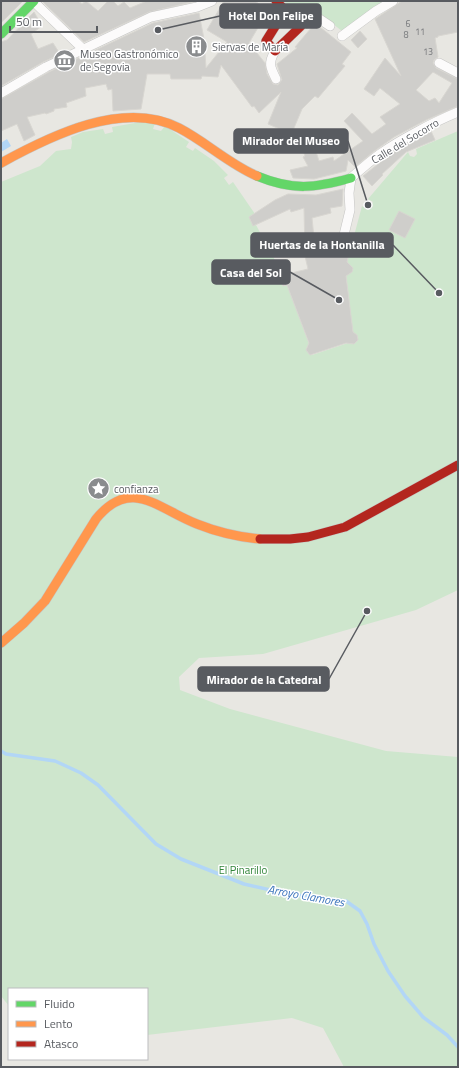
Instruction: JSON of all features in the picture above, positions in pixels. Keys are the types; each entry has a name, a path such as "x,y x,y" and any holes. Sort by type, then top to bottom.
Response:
{"main road":[{"path":"1,34 34,1"},
{"path":"279,4 301,26 275,51 266,41 276,25 279,4"},
{"path":"1,163 22,150 63,132 107,120 135,117 160,120 184,130 249,174 267,181 298,187 318,186 351,178"},
{"path":"1,643 24,623 55,587 94,520 111,504 120,499 144,499 195,523 236,536 262,540 297,540 329,534 345,527 458,465"}],"street":[{"path":"34,1 83,49"},
{"path":"1,93 46,67 151,17 197,7 212,1"},
{"path":"342,36 376,11 393,1"},
{"path":"301,26 313,19 318,18 330,26"},
{"path":"275,51 270,63 276,79"},
{"path":"439,63 458,73"},
{"name":"Calle del Socorro","path":"351,178 386,151 458,112"},
{"path":"342,243 350,210 349,193 351,178"}],"green space":[{"path":"284,1 387,1 342,31 319,13 302,22"},
{"name":"El Pinarillo","path":"141,122 155,123 153,129 161,131 165,126 189,142 186,147 193,151 195,148 214,161 228,175 224,178 229,185 233,182 255,214 249,217 253,225 256,225 283,275 279,277 283,286 287,285 309,344 307,347 308,353 312,355 348,343 354,344 358,340 357,335 353,333 346,274 351,273 352,271 351,266 347,262 362,206 368,210 373,202 368,199 408,152 410,156 414,157 417,154 416,149 458,131 458,590 416,610 263,654 199,658 179,677 180,690 230,709 386,751 458,757 458,1067 344,1067 323,1028 292,1018 148,1035 148,988 8,988 8,1005 1,996 1,182 40,166 56,151 71,149 71,137 83,132 103,129 105,134 113,132 112,127"}],"water":[{"path":"7,139 11,146 1,152 1,143"}],"building":[{"path":"1,1 23,1 1,23"},
{"path":"42,1 78,1 82,4 86,1 98,11 108,1 113,1 118,6 124,2 130,8 147,1 196,1 149,12 84,42"},
{"path":"224,1 255,1 262,6 255,23 259,26 249,43 265,63 267,74 273,84 278,85 282,80 277,64 297,48 295,47 315,25 320,27 351,52 342,64 345,66 318,98 315,96 302,109 291,135 280,145 273,138 282,130 268,124 281,92 259,113 254,106 252,107 221,65 218,77 202,76 201,79 171,79 170,74 147,74 141,109 113,111 112,89 108,90 106,84 85,88 86,96 66,103 67,107 54,109 54,111 46,114 27,117 35,135 24,141 17,124 1,131 1,99 49,72 153,23 199,13 204,39 206,68 227,42 207,30"},
{"path":"402,1 458,1 458,32 435,38 438,57 433,63 436,68 458,79 458,106 426,120 394,137 355,167 348,160 346,171 314,179 293,178 290,170 308,166 303,157 305,156 299,139 312,139 319,161 333,157 334,161 363,141 344,121 352,113 372,134 386,124 380,117 400,104 380,88 374,96 364,89 385,58 401,76 375,19","holes":["433,72 452,83 439,103 435,98 429,101 416,90"]},
{"path":"34,12 42,26 31,34 38,49 53,43 60,54 1,86 1,42 7,40"},
{"path":"360,31 367,39 358,48 351,40"},
{"path":"431,131 435,140 406,152 382,174 383,175 372,186 363,176 392,153"},
{"path":"343,189 342,206 330,208 331,213 312,218 314,238 336,238 334,251 349,254 347,262 353,268 352,272 346,276 353,332 357,335 358,340 354,344 346,343 310,355 306,350 309,343 287,285 283,286 279,276 308,269 304,252 304,208 291,212 290,209 253,226 249,217 275,200 288,194 316,195"},
{"path":"399,211 415,219 405,238 389,230"}],"waterway":[{"name":"Arroyo Clamores","path":"1,751 6,754 55,761 81,773 98,785 156,844 181,859 244,884 288,894 346,901 360,911 367,924 374,944 388,971 405,996 423,1017 447,1035 458,1047"}],"traffic: fast":[{"path":"1,34 34,1"},
{"path":"257,176 270,181 293,186 315,186 351,178"}],"traffic: slow":[{"path":"1,163 64,132 88,124 111,119 135,117 158,120 179,128 257,176"},
{"path":"1,643 24,623 45,601 96,519 109,506 121,500 133,498 145,500 157,504 183,518 205,527 228,534 260,539"}],"traffic: jam":[{"path":"276,1 301,26 275,51 266,41 276,25 282,8"},
{"path":"260,539 290,539 308,537 345,527 458,465"}],"place":[{"name":"Hotel Don Felipe","path":"158,30"},
{"name":"Siervas de María","path":"197,47"},
{"name":"Museo Gastronómico de Segovia","path":"64,60"},
{"name":"Mirador del Museo","path":"368,205"},
{"name":"Huertas de la Hontanilla","path":"439,293"},
{"name":"Casa del Sol","path":"339,300"},
{"name":"confianza","path":"99,489"},
{"name":"Mirador de la Catedral","path":"367,611"}]}
